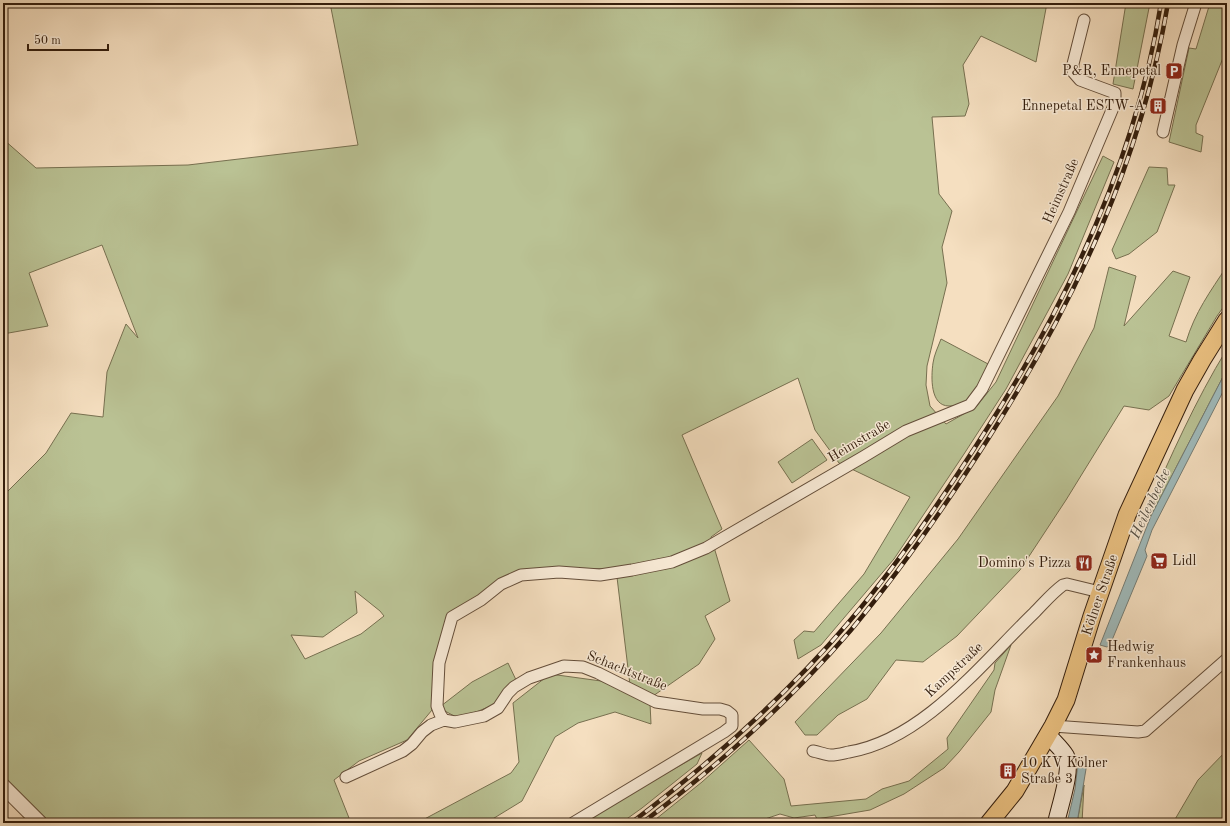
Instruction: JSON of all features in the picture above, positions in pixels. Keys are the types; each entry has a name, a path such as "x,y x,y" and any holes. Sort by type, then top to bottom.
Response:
{"main road":[{"name":"Kölner Straße","path":"989,823 1015,791 1051,730 1066,700 1100,592 1127,515 1185,390 1227,320"},
{"path":"1051,730 1068,761 1068,774 1056,823"}],"street":[{"path":"1163,132 1183,45 1196,3"},
{"name":"Heimstraße","path":"444,720 437,706 439,663 452,618 481,600 501,584 521,576 558,572 600,575 672,562 706,548 906,431 970,405 982,389 1069,212 1115,103 1115,93 1080,80 1073,72 1073,64 1084,20"},
{"name":"Kampstraße","path":"813,751 831,755 856,751 874,746 894,736 937,708 1063,585 1067,584 1100,592"},
{"path":"1051,730 1145,731 1227,659"},
{"name":"Schachtstraße","path":"346,777 403,751 431,725 444,720 455,722 484,716 498,708 514,687 529,678 564,666 583,667 591,670 656,702 703,709 720,709 732,715 732,726 724,732 573,823"},
{"path":"4,789 40,823"}],"green space":[{"path":"330,3 1047,3 1036,62 981,36 963,65 969,104 965,116 932,117 939,194 952,211 942,247 947,283 927,366 926,385 930,406 946,424 976,407 996,382 1103,156 1114,162 1068,274 1006,389 894,559 821,645 798,659 794,640 804,631 814,632 864,574 910,497 839,463 815,430 798,378 682,435 722,529 711,537 730,601 705,616 715,639 699,664 653,696 630,685 616,569 559,568 520,572 449,616 433,675 432,710 407,740 359,761 334,780 351,823 48,823 8,781 3,773 3,496 46,453 71,413 103,417 107,372 126,324 138,338 102,245 29,273 48,326 3,334 3,139 36,168 188,165 358,145","holes":["355,591 384,616 361,634 305,659 291,635 323,637 357,613"]},
{"path":"1126,3 1150,3 1133,89 1113,84"},
{"path":"1210,3 1227,3 1227,48 1196,125 1196,133 1203,136 1201,152 1169,142 1189,48 1196,49"},
{"path":"1149,167 1167,168 1168,185 1175,185 1157,232 1129,254 1116,259 1112,250"},
{"path":"1227,266 1227,302 1169,396 1149,410 1124,406 1066,500 1020,570 957,636 923,662 896,660 867,699 838,715 817,735 805,735 795,722 881,633 958,539 1058,396 1094,328 1109,267 1136,276 1124,326 1173,271 1190,277 1169,336 1186,342 1198,312"},
{"path":"941,339 990,365 973,395 969,399 957,405 943,405 938,401 933,390 933,363"},
{"path":"1227,349 1227,369 1151,516 1146,512 1165,470 1194,409"},
{"path":"812,439 827,460 792,483 778,462"},
{"path":"1011,645 995,690 991,712 959,752 944,768 904,794 870,810 817,819 815,815 794,818 780,814 753,823 651,823 702,782 749,740 784,779 791,806 866,799 882,789 909,781 948,749 947,738 994,670 995,663"},
{"path":"508,663 517,682 491,706 476,712 456,717 445,711 441,706 472,682"},
{"path":"550,674 601,681 650,703 651,724 615,712 578,723 555,737 522,801 486,823 417,823 511,773 519,762 513,703"},
{"path":"1227,750 1227,823 1143,823 1174,821 1198,780"},
{"path":"702,753 697,764 621,823 579,823"},
{"path":"1084,785 1082,823 1077,823"}],"water":[{"path":"1227,369 1227,384 1152,530 1145,550 1147,556 1110,645 1107,647 1100,645 1151,516"},
{"path":"1078,763 1087,763 1077,823 1067,823 1075,789"}],"railway":[{"path":"631,823 717,754 772,704 824,651 867,600 904,552 939,503 972,452 1018,378 1046,328 1096,224 1117,170 1135,115 1150,60 1161,3"},
{"path":"642,823 670,802 752,732 828,656 870,607 905,561 988,439 1049,336 1076,284 1100,230 1122,175 1141,119 1156,62 1168,3"}],"place":[{"name":"P&R, Ennepetal","path":"1174,71"},
{"name":"Ennepetal ESTW-A","path":"1158,106"},
{"name":"Lidl","path":"1159,561"},
{"name":"Domino's Pizza","path":"1084,563"},
{"name":"Hedwig Frankenhaus","path":"1094,655"},
{"name":"10 KV Kölner Straße 3","path":"1008,771"}],"water label":[{"name":"Heilenbecke","path":"1151,504"}]}
